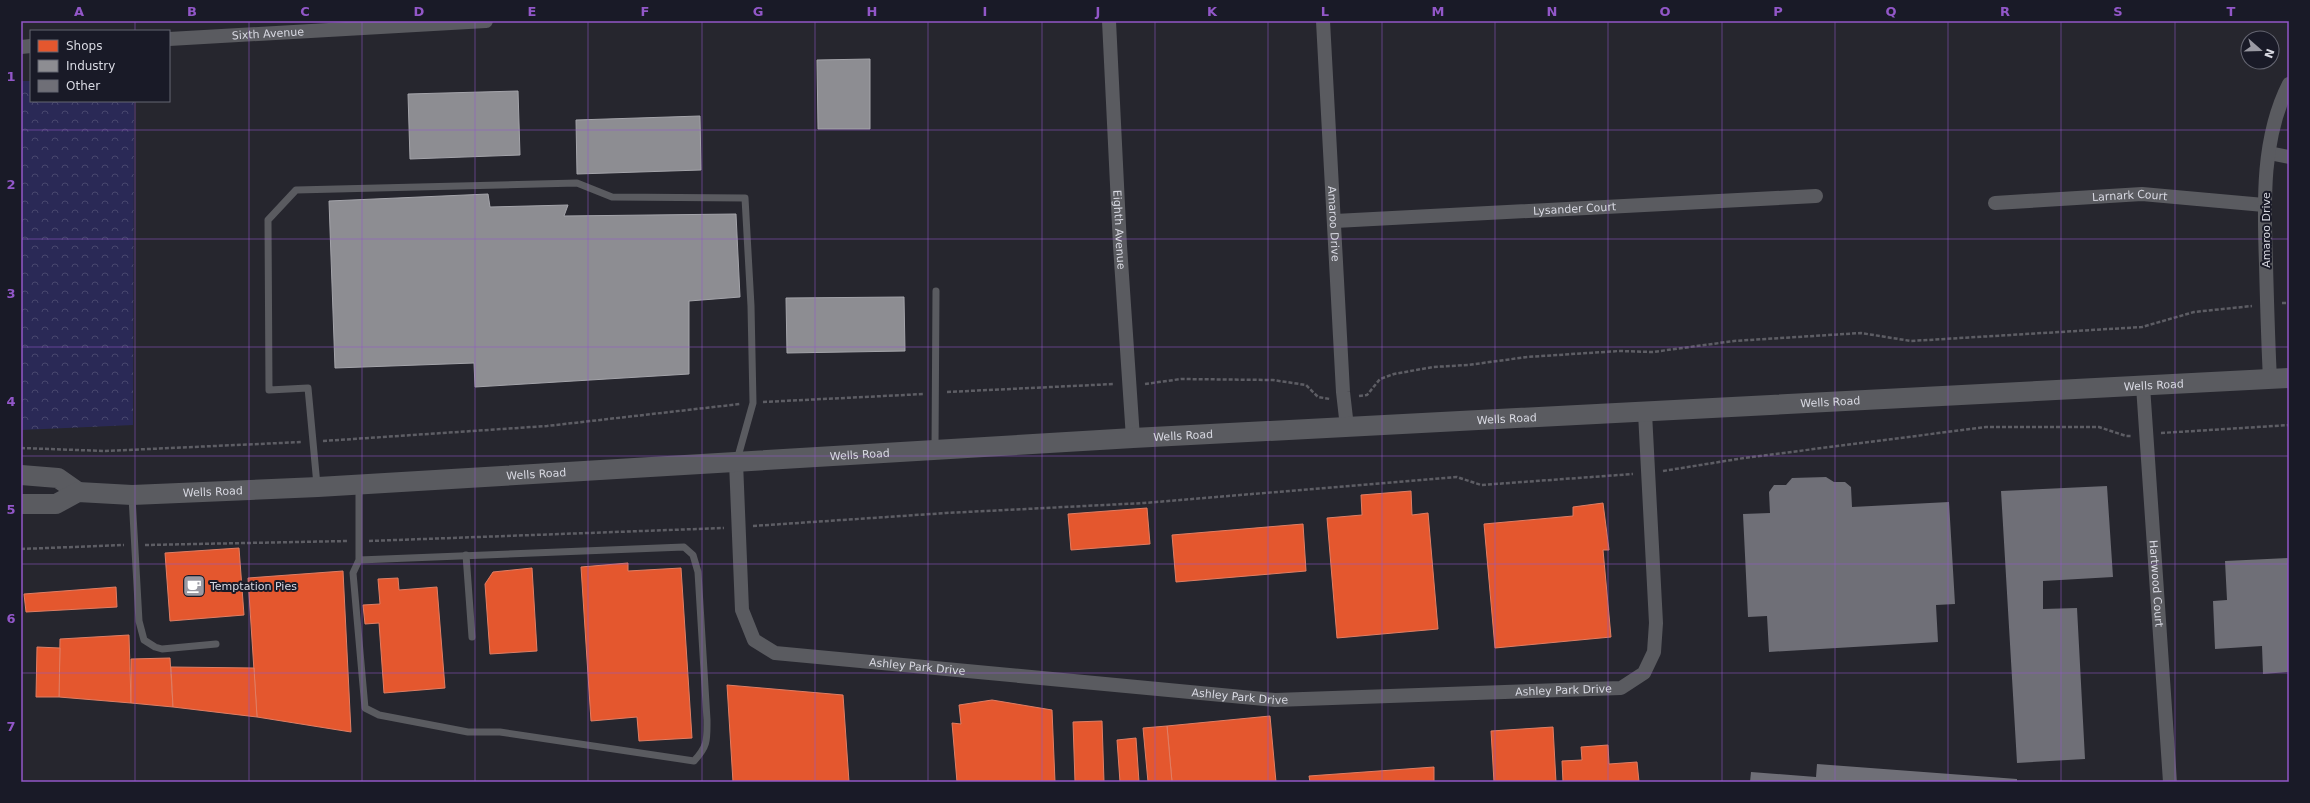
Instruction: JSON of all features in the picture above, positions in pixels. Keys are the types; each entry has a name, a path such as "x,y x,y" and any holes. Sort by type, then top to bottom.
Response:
{"main road":[{"name":"Wells Road","path":"78,492 132,495 318,487 1133,438 1645,413 2280,379"},
{"path":"21,475 58,478 78,492 56,504 21,504"}],"street":[{"name":"Sixth Avenue","path":"170,38 486,21"},
{"name":"Eighth Avenue","path":"1109,21 1128,383 1133,438"},
{"name":"Amaroo Drive","path":"1323,21 1344,399 1347,427"},
{"name":"Amaroo Drive","path":"2280,379 2267,305 2264,205 2269,154 2274,126 2289,84"},
{"path":"2269,154 2289,157"},
{"name":"Larnark Court","path":"1995,204 2142,194 2264,205"},
{"name":"Lysander Court","path":"1335,221 1816,196"},
{"name":"Hartwood Court","path":"2143,386 2170,782"},
{"name":"Ashley Park Drive","path":"736,462 742,610 754,640 775,653 1275,700 1621,688 1644,673 1654,652 1656,623 1645,413"}],"lane":[{"path":"318,487 308,388 269,390 268,220 296,190 577,183 612,197 746,198 751,306 753,402 736,462"},
{"path":"935,450 936,291"},
{"path":"358,484 359,560 353,573 365,708 379,715 468,732 500,732 694,761 707,743 707,720 698,572 693,555 684,547 359,560"},
{"path":"132,495 139,621 144,640 155,647 162,649 216,644"},
{"path":"466,555 472,638"}],"path":[{"path":"21,448 105,451 314,441 547,426 753,402 1128,383 1146,384 1181,378 1273,380 1306,385 1318,397 1324,399 1344,399 1367,395 1380,380 1394,374 1433,367 1468,365 1527,357 1619,351 1653,352 1734,341 1861,334 1911,341 2142,327 2194,312 2289,303"},
{"path":"21,549 134,545 359,541 738,528 946,513 1144,503 1456,477 1481,485 1648,473 1705,466 1744,458 1986,427 2099,427 2126,436 2289,425"}],"green space":[{"path":"21,81 30,81 30,102 134,102 133,425 21,430"}],"building: Shops":[{"path":"1411,491 1412,515 1428,513 1438,629 1337,638 1327,518 1362,515 1361,495"},
{"path":"1603,503 1609,550 1603,550 1611,637 1495,648 1484,524 1573,516 1573,507"},
{"path":"1147,508 1150,544 1071,550 1068,514"},
{"path":"1303,524 1306,571 1176,582 1172,535"},
{"path":"239,548 244,615 170,621 165,553"},
{"path":"628,563 628,571 681,568 692,738 639,741 637,717 591,721 581,567"},
{"path":"532,568 537,651 490,654 485,584 493,572"},
{"path":"343,571 351,732 257,717 248,578"},
{"path":"398,578 399,590 437,587 445,688 384,693 379,623 365,624 363,605 380,604 378,579"},
{"path":"116,587 117,607 26,612 24,594"},
{"path":"129,635 131,703 59,697 60,639"},
{"path":"37,647 60,648 59,697 36,697"},
{"path":"170,658 173,707 131,703 131,659"},
{"path":"171,667 254,668 257,717 173,707"},
{"path":"727,685 843,695 849,782 733,782"},
{"path":"992,700 1052,710 1055,782 957,782 952,723 961,724 959,705"},
{"path":"1270,716 1276,782 1172,782 1167,726"},
{"path":"1102,721 1104,782 1075,782 1073,722"},
{"path":"1167,726 1172,782 1148,782 1143,728"},
{"path":"1553,727 1556,782 1494,782 1491,731"},
{"path":"1136,738 1139,782 1120,782 1117,740"},
{"path":"1608,745 1609,764 1637,762 1639,782 1563,782 1562,761 1582,760 1581,747"},
{"path":"1434,767 1434,782 1310,782 1309,776"}],"building: Industry":[{"path":"870,59 870,129 818,129 817,60"},
{"path":"518,91 520,155 410,159 408,94"},
{"path":"700,116 701,170 577,174 576,120"},
{"path":"488,194 490,207 568,205 564,216 736,214 740,297 689,301 689,374 475,387 474,363 335,368 329,201"},
{"path":"904,297 905,351 787,353 786,298"}],"building: Other":[{"path":"1826,477 1834,482 1845,482 1851,487 1852,507 1949,502 1955,604 1936,605 1938,642 1769,652 1767,616 1748,617 1743,514 1770,513 1769,492 1774,485 1786,485 1792,478"},
{"path":"2107,486 2113,577 2043,581 2043,609 2077,608 2085,759 2017,763 2001,491"},
{"path":"2289,558 2289,672 2263,674 2262,646 2215,649 2213,601 2227,600 2225,561"},
{"path":"1817,764 2017,779 2017,782 1750,782 1751,772 1816,777"}],"place":[{"name":"Temptation Pies","path":"194,586"}]}
